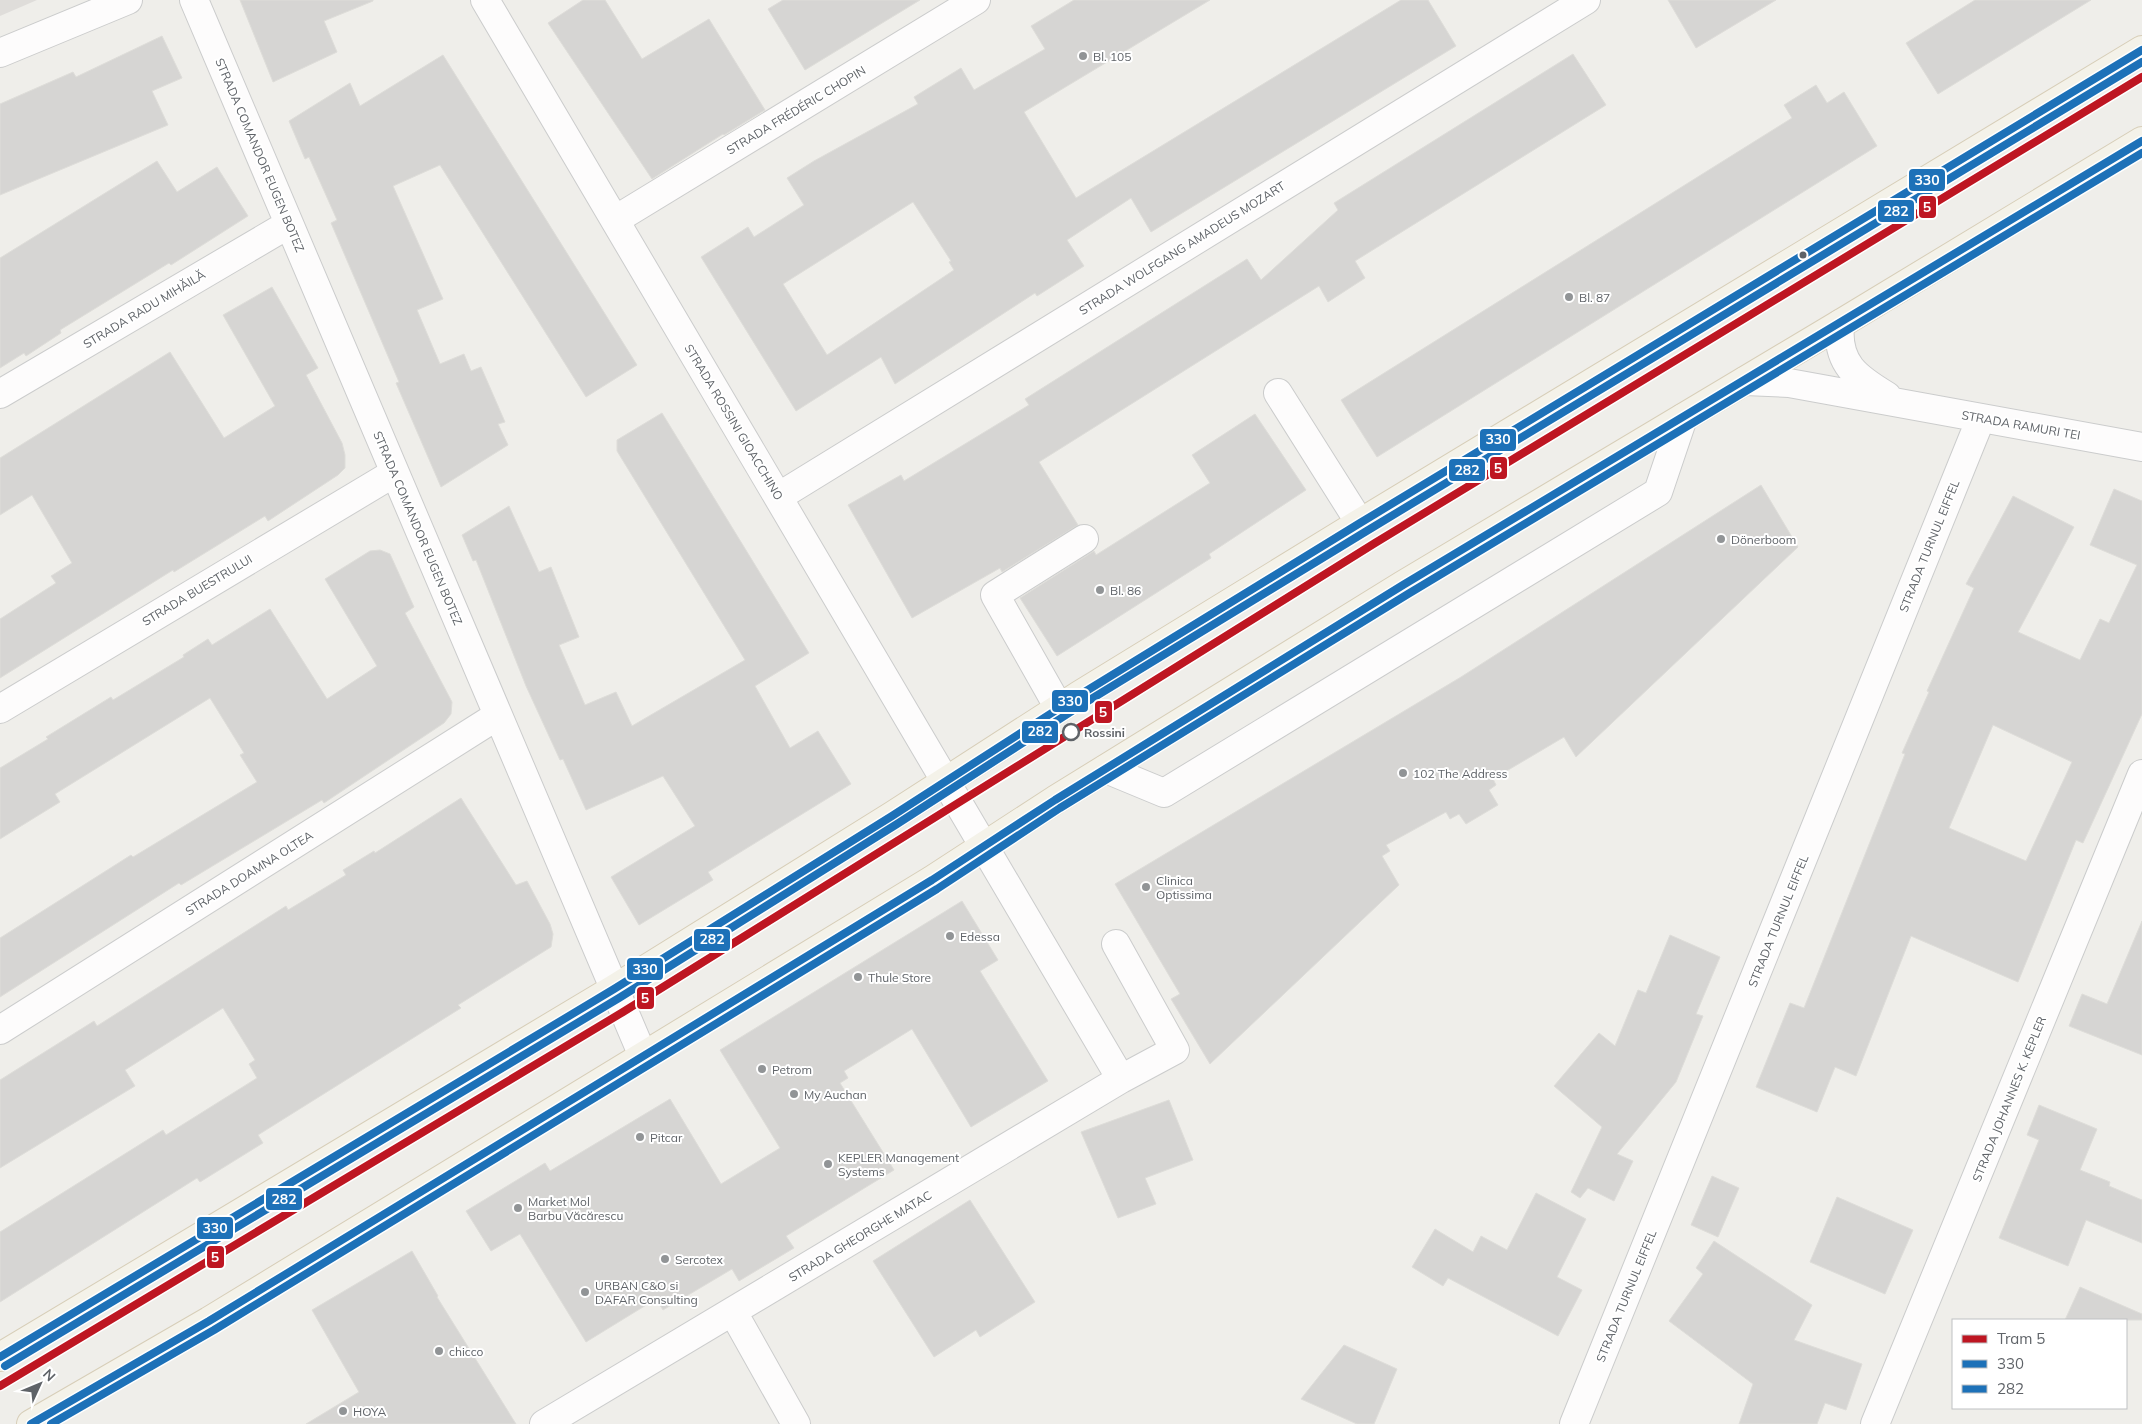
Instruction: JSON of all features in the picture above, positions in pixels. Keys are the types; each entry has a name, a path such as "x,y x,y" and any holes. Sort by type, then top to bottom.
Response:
{"main road":[{"path":"0,1357 614,989 947,782 1059,708 1360,523 2142,50"},
{"path":"31,1424 209,1321 932,880 983,845 1403,585 2142,141"}],"street":[{"path":"0,53 128,0"},
{"name":"STRADA COMANDOR EUGEN BOTEZ","path":"194,0 643,1056"},
{"name":"STRADA ROSSINI GIOACCHINO","path":"484,0 983,845"},
{"name":"STRADA FRÉDÉRIC CHOPIN","path":"615,220 976,0"},
{"name":"STRADA WOLFGANG AMADEUS MOZART","path":"778,497 1586,0"},
{"name":"STRADA RADU MIHĂILĂ","path":"0,394 289,224"},
{"name":"STRADA RAMURI TEI","path":"1840,324 1839,338 1845,361 1861,381 1900,403"},
{"name":"STRADA RAMURI TEI","path":"1745,380 1789,383 2142,447"},
{"path":"1278,393 1360,523"},
{"path":"1106,769 1164,793 1658,492 1683,418"},
{"name":"STRADA TURNUL EIFFEL","path":"1574,1424 1981,418"},
{"name":"STRADA BUESTRULUI","path":"0,709 394,473"},
{"path":"1059,708 995,594 1084,539"},
{"name":"STRADA DOAMNA OLTEA","path":"0,1030 497,716"},
{"name":"STRADA JOHANNES K. KEPLER","path":"1875,1424 2142,774"},
{"path":"983,845 1122,1079"},
{"name":"STRADA GHEORGHE MATAC","path":"544,1424 1122,1079 1175,1050 1116,944"},
{"path":"733,1312 796,1424"}],"shaded area":[{"path":"0,0 37,0 0,16"}],"building":[{"path":"240,0 373,1 324,21 337,52 273,82"},
{"path":"583,0 605,0 642,59 709,19 765,110 652,179 548,23"},
{"path":"783,0 920,0 805,70 768,9"},
{"path":"1074,0 1210,0 1024,112 1076,198 1401,0 1428,0 1456,46 1151,232 1131,198 1067,240 1084,266 1037,296 1035,293 895,384 881,357 796,411 701,257 748,227 754,237 804,205 787,178 814,161 918,104 914,97 961,68 974,90 1045,49 1031,26","holes":["913,202 951,261 949,262 954,270 827,355 783,284"]},
{"path":"1668,0 1776,0 1696,48"},
{"path":"1975,0 2091,0 1938,94 1906,43"},
{"path":"162,36 182,78 152,91 168,125 0,195 0,104 73,72 76,77"},
{"path":"1573,54 1606,105 1355,261 1365,278 1328,302 1319,286 1039,462 1078,525 1002,572 1000,568 912,618 848,505 901,475 904,481 1029,405 1025,399 1247,259 1261,280 1338,210 1334,203"},
{"path":"443,55 637,365 586,397 440,165 393,186 443,299 417,310 440,364 464,354 471,371 481,367 505,422 498,424 508,445 441,487 396,383 399,382 331,223 337,220 309,157 305,159 289,121 350,83 360,106"},
{"name":"Bl. 87","path":"1816,85 1827,103 1844,92 1877,146 1377,457 1341,400 1792,118 1784,105"},
{"path":"157,161 177,192 217,167 248,216 171,265 169,263 60,330 61,333 26,356 24,353 0,368 0,258"},
{"path":"272,287 318,368 306,375 342,443 345,455 345,468 338,475 268,521 265,516 174,572 173,570 0,678 0,619 56,583 51,576 72,563 32,495 0,515 0,458 170,352 224,438 275,406 223,315"},
{"path":"662,413 809,653 755,686 790,748 818,731 851,784 708,872 713,880 639,925 611,877 695,826 663,776 586,810 563,759 560,760 526,686 476,560 473,561 462,535 509,506 539,572 551,567 579,637 559,645 585,705 616,692 632,726 745,660 617,451 617,440"},
{"path":"1255,414 1306,490 1209,554 1211,558 1057,656 1020,598 1094,551 1096,555 1210,483 1192,455"},
{"name":"102 The Address","path":"1761,485 1798,547 1576,757 1564,737 1493,779 1496,785 1489,790 1498,805 1466,824 1459,814 1450,819 1446,812 1386,845 1390,851 1382,856 1399,885 1210,1064 1171,999 1180,994 1115,884 1461,677"},
{"path":"2114,489 2142,501 2142,714 2083,843 2076,840 2018,982 1911,936 1856,1076 1835,1067 1817,1112 1756,1087 1790,1003 1804,1008 1905,754 1902,753 1929,692 1927,691 1974,588 1966,584 2013,496 2074,527 2018,632 2080,660 2100,619 2109,623 2137,565 2090,545","holes":["1993,725 2072,762 2026,861 1949,828"]},
{"path":"380,550 390,554 414,607 405,613 452,702 451,714 444,723 324,803 322,800 181,885 179,883 0,997 0,938 131,855 133,857 257,782 240,755 244,753 210,698 55,794 60,802 0,839 0,768 111,697 113,700 184,657 183,655 208,639 212,645 270,609 327,699 377,666 325,579 370,551"},
{"path":"461,798 516,885 527,881 550,924 553,934 551,947 458,1005 461,1008 258,1135 263,1143 200,1182 197,1178 0,1302 0,1232 163,1130 166,1135 257,1078 249,1064 255,1060 223,1008 125,1070 135,1086 0,1168 0,1080 94,1021 97,1026 286,906 288,910 346,875 343,870 374,851 375,853"},
{"path":"962,901 998,960 980,971 1048,1081 971,1127 912,1029 844,1071 848,1078 840,1083 894,1170 786,1236 794,1248 739,1281 732,1269 663,1310 656,1299 586,1342 520,1234 491,1251 466,1211 545,1163 550,1171 670,1099 721,1184 780,1148 720,1050"},
{"path":"2142,921 2142,1055 2069,1026 2082,994 2107,1004"},
{"path":"1670,935 1720,957 1696,1014 1703,1016 1676,1082 1617,1154 1633,1161 1614,1201 1588,1188 1580,1198 1571,1192 1602,1127 1554,1086 1599,1033 1615,1046 1638,990 1646,993"},
{"path":"1169,1100 1193,1160 1145,1178 1156,1204 1118,1218 1081,1132"},
{"path":"2039,1105 2097,1129 2080,1170 2110,1182 2109,1186 2142,1200 2142,1243 2086,1220 2068,1266 1999,1238 2039,1140 2027,1135"},
{"path":"1712,1176 1739,1188 1718,1237 1691,1225"},
{"path":"1536,1193 1586,1219 1557,1277 1582,1290 1558,1336 1448,1278 1443,1286 1412,1267 1435,1229 1473,1252 1481,1236 1507,1250"},
{"path":"1837,1197 1913,1230 1885,1294 1810,1262"},
{"path":"970,1200 1035,1302 980,1337 976,1330 934,1357 873,1261"},
{"path":"1714,1241 1812,1305 1794,1340 1862,1364 1846,1410 1825,1403 1817,1424 1739,1424 1753,1384 1669,1321 1703,1274 1696,1268"},
{"path":"412,1251 437,1297 516,1424 306,1424 359,1392 312,1310"},
{"path":"2080,1287 2142,1314 2142,1320 2065,1319"},
{"path":"1344,1345 1397,1369 1374,1424 1357,1424 1301,1399"}],"tram line":[{"name":"5","path":"0,1386 623,1012 1375,543 2142,77"}],"transit line":[{"name":"330","path":"0,1357 614,989 892,816 1078,696 1360,523 2142,50"},
{"name":"282","path":"5,1366 619,998 897,824 1083,704 2142,62"},
{"name":"330","path":"31,1424 209,1321 932,880 1055,800 1403,585 2142,141"},
{"name":"282","path":"51,1424 214,1330 937,889 1060,808 1408,594 2142,153"}],"place":[{"name":"Bl. 105","path":"1083,56"},
{"name":"Bl. 87","path":"1569,297"},
{"name":"Dönerboom","path":"1721,539"},
{"name":"Bl. 86","path":"1100,590"},
{"name":"Rossini","path":"1071,732"},
{"name":"102 The Address","path":"1403,773"},
{"name":"Clinica Optissima","path":"1146,887"},
{"name":"Edessa","path":"950,936"},
{"name":"Thule Store","path":"858,977"},
{"name":"Petrom","path":"762,1069"},
{"name":"My Auchan","path":"794,1094"},
{"name":"Pitcar","path":"640,1137"},
{"name":"KEPLER Management Systems","path":"828,1164"},
{"name":"Market Mol Barbu Văcărescu","path":"518,1208"},
{"name":"Sercotex","path":"665,1259"},
{"name":"URBAN C&O si DAFAR Consulting","path":"585,1292"},
{"name":"chicco","path":"439,1351"},
{"name":"HOYA","path":"343,1411"}]}
